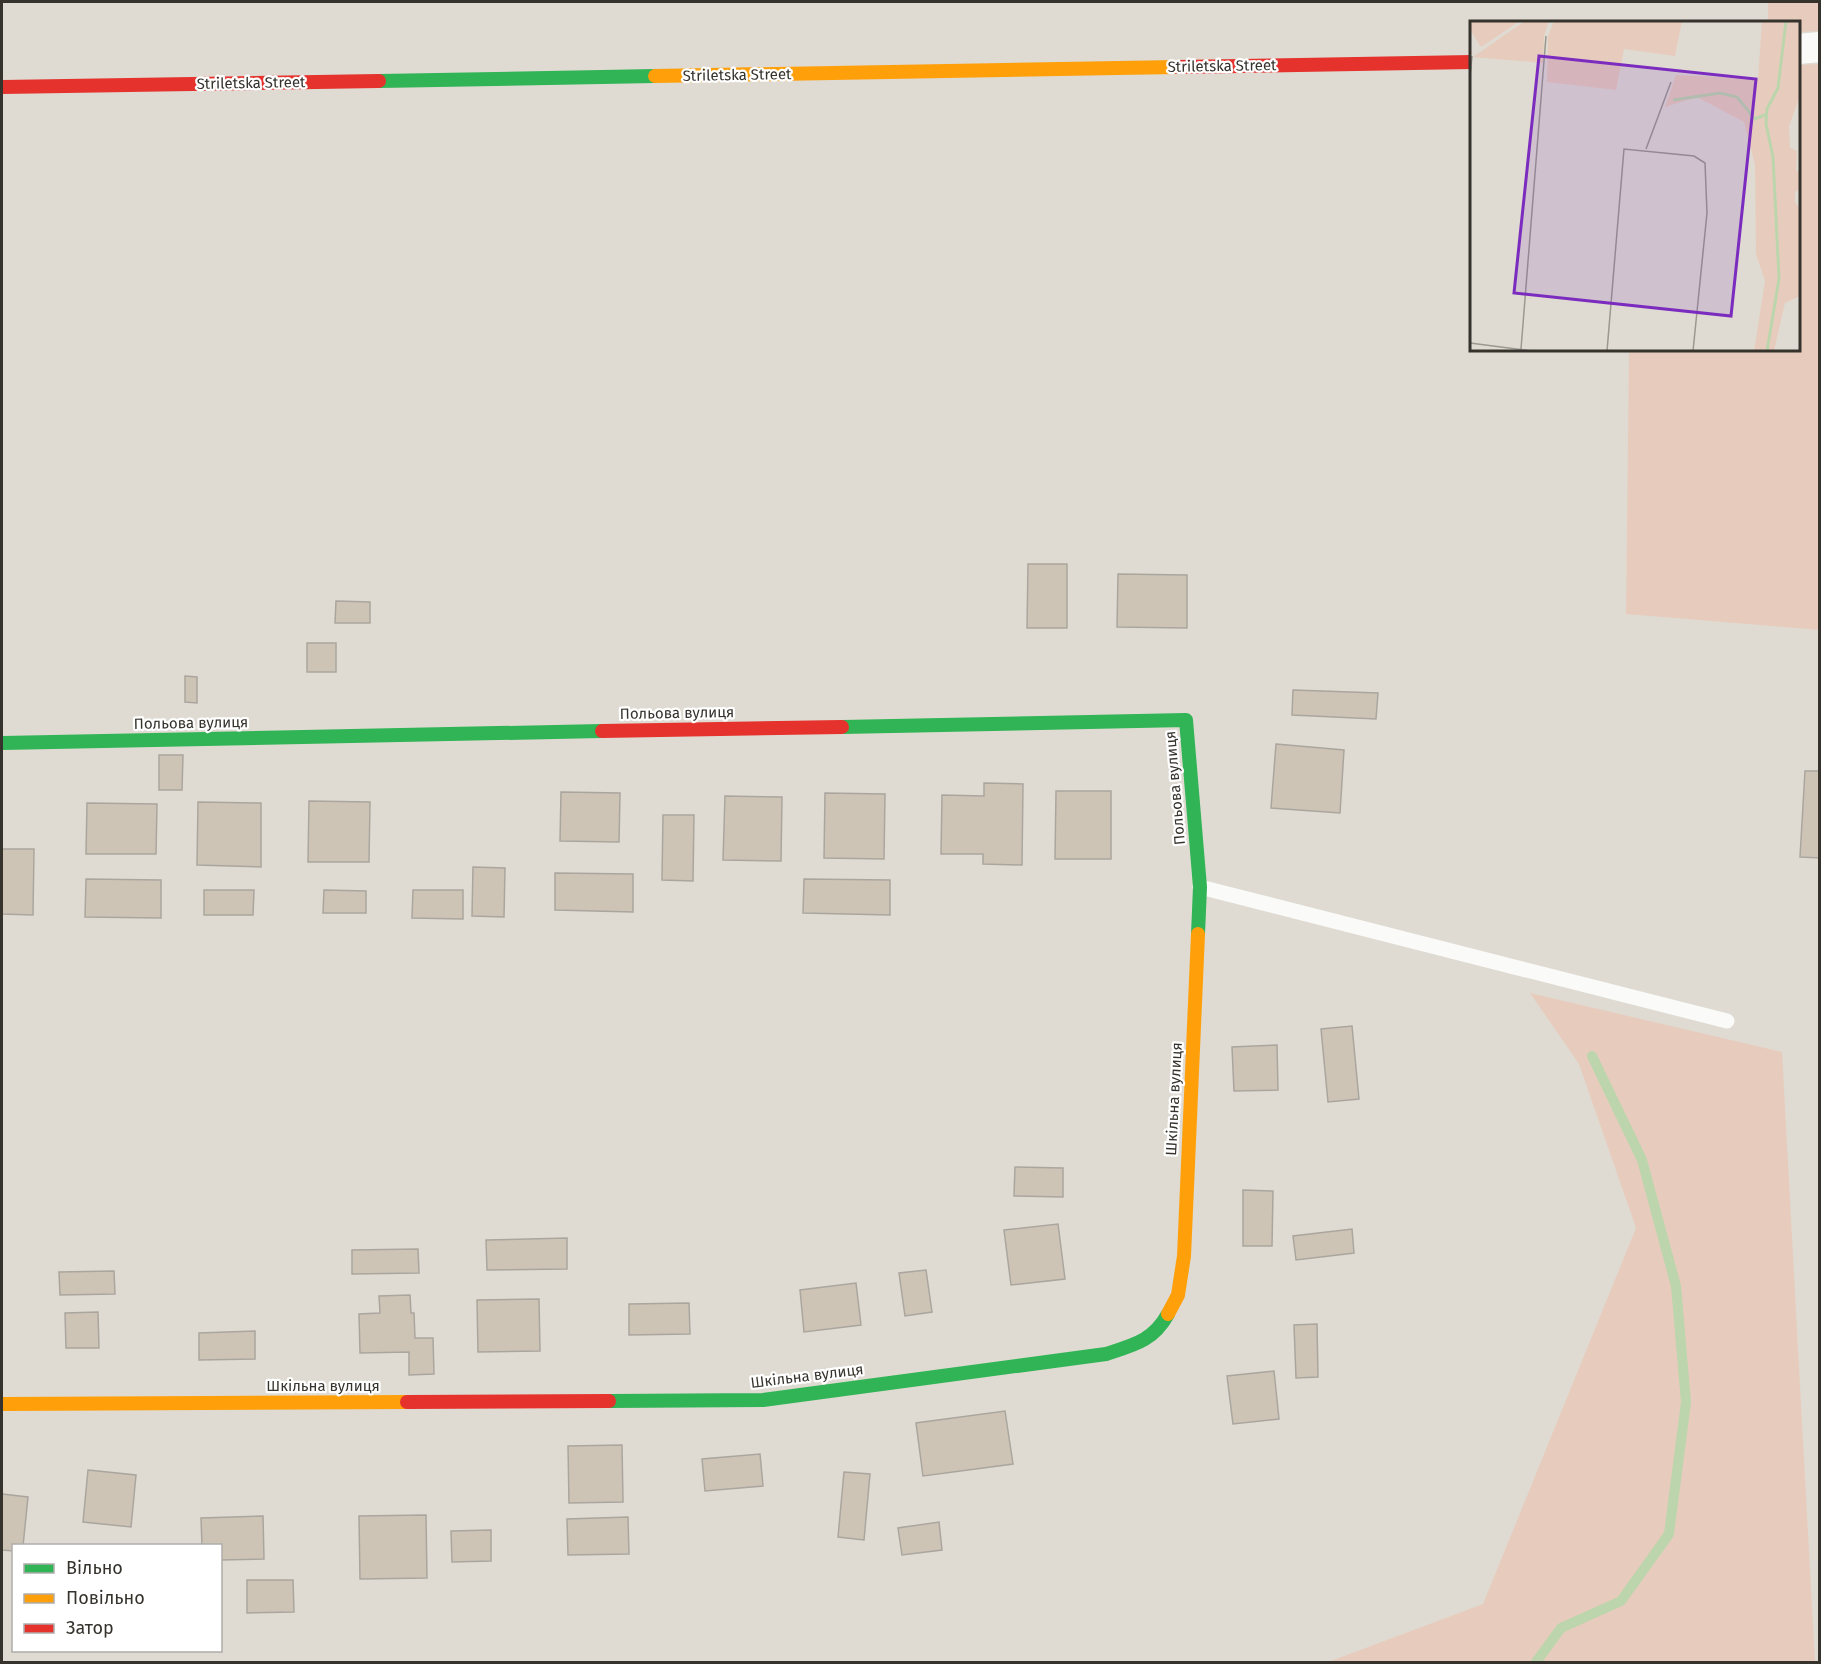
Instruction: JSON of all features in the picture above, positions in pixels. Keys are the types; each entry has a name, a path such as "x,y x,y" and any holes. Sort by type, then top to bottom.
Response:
{"street":[{"path":"1800,49 1820,47"},
{"name":"Striletska Street","path":"2,87 1470,62"},
{"name":"Польова вулиця","path":"2,743 1186,720 1200,886"},
{"name":"Шкільна вулиця","path":"2,1404 763,1400 1106,1354 1143,1342 1163,1323 1178,1295 1184,1256 1200,886"}],"lane":[{"path":"1200,886 1727,1021"}],"shaded area":[{"path":"1768,2 1819,2 1819,31 1800,32 1800,21 1768,21"},
{"path":"1819,64 1819,630 1626,614 1629,351 1800,351 1800,65"},
{"path":"1530,993 1782,1052 1815,1662 1328,1662 1483,1604 1636,1228 1579,1064"}],"building":[{"path":"1028,564 1067,564 1067,628 1027,628"},
{"path":"1118,574 1187,575 1187,628 1117,627"},
{"path":"336,601 370,602 370,623 335,623"},
{"path":"307,643 336,643 336,672 307,672"},
{"path":"185,676 197,677 197,703 185,702"},
{"path":"1293,690 1378,693 1376,719 1292,715"},
{"path":"1276,744 1344,750 1340,813 1271,808"},
{"path":"159,755 183,755 182,790 159,790"},
{"path":"1805,771 1820,771 1820,858 1800,857"},
{"path":"984,783 1023,784 1022,865 983,864 983,854 941,854 942,795 984,796"},
{"path":"1056,791 1111,791 1111,859 1055,859"},
{"path":"561,792 620,793 619,842 560,841"},
{"path":"825,793 885,794 884,859 824,858"},
{"path":"725,796 782,797 781,861 723,860"},
{"path":"309,801 370,802 369,862 308,862"},
{"path":"198,802 261,803 261,867 197,865"},
{"path":"87,803 157,804 156,854 86,854"},
{"path":"663,815 694,815 693,881 662,880"},
{"path":"2,849 34,849 33,915 2,914"},
{"path":"473,867 505,868 504,917 472,916"},
{"path":"555,873 633,874 633,912 555,910"},
{"path":"86,879 161,880 161,918 85,917"},
{"path":"804,879 890,880 890,915 803,913"},
{"path":"204,890 254,890 253,915 204,915"},
{"path":"324,890 366,891 366,913 323,913"},
{"path":"413,890 463,890 463,919 412,918"},
{"path":"1352,1026 1359,1099 1328,1102 1321,1029"},
{"path":"1277,1045 1278,1090 1234,1091 1232,1047"},
{"path":"1015,1167 1063,1168 1063,1197 1014,1196"},
{"path":"1243,1190 1273,1191 1272,1246 1243,1246"},
{"path":"1058,1224 1065,1279 1011,1285 1004,1230"},
{"path":"1352,1229 1354,1253 1296,1260 1293,1236"},
{"path":"567,1238 567,1269 487,1270 486,1240"},
{"path":"418,1249 419,1273 352,1274 352,1250"},
{"path":"926,1270 932,1312 905,1316 899,1273"},
{"path":"114,1271 115,1294 60,1295 59,1272"},
{"path":"856,1283 861,1325 804,1332 800,1290"},
{"path":"410,1295 411,1313 414,1313 415,1338 433,1338 434,1374 409,1375 409,1352 360,1353 359,1314 380,1313 379,1296"},
{"path":"539,1299 540,1351 478,1352 477,1300"},
{"path":"689,1303 690,1334 629,1335 629,1304"},
{"path":"98,1312 99,1348 66,1348 65,1313"},
{"path":"1317,1324 1318,1377 1296,1378 1294,1325"},
{"path":"255,1331 255,1359 199,1360 199,1333"},
{"path":"1274,1371 1279,1419 1233,1424 1227,1376"},
{"path":"1005,1411 1013,1464 923,1476 916,1423"},
{"path":"622,1445 623,1502 569,1503 568,1446"},
{"path":"760,1454 763,1486 705,1491 702,1459"},
{"path":"88,1470 136,1475 131,1527 83,1522"},
{"path":"844,1472 870,1474 864,1540 838,1537"},
{"path":"2,1494 28,1497 23,1544 12,1544 12,1551 2,1550"},
{"path":"426,1515 427,1578 360,1579 359,1516"},
{"path":"263,1516 264,1559 222,1560 222,1544 202,1544 201,1518"},
{"path":"628,1517 629,1554 568,1555 567,1519"},
{"path":"939,1522 942,1550 902,1555 898,1528"},
{"path":"491,1530 491,1561 452,1562 451,1531"},
{"path":"247,1580 293,1580 294,1612 247,1613"}],"waterway":[{"path":"1536,1662 1561,1628 1621,1601 1669,1534 1686,1402 1676,1286 1642,1160 1592,1056"}],"traffic: fast":[{"path":"379,81 655,76"},
{"path":"842,727 1186,720 1200,887 1198,934"},
{"path":"2,743 602,731"},
{"path":"609,1401 763,1400 1106,1354 1142,1341 1156,1330 1168,1314"}],"traffic: slow":[{"path":"655,76 1177,67"},
{"path":"1168,1314 1178,1295 1184,1256 1198,934"},
{"path":"2,1404 407,1402"}],"traffic: jam":[{"path":"1177,67 1470,62"},
{"path":"2,87 379,81"},
{"path":"602,731 842,727"},
{"path":"407,1402 609,1401"}]}
